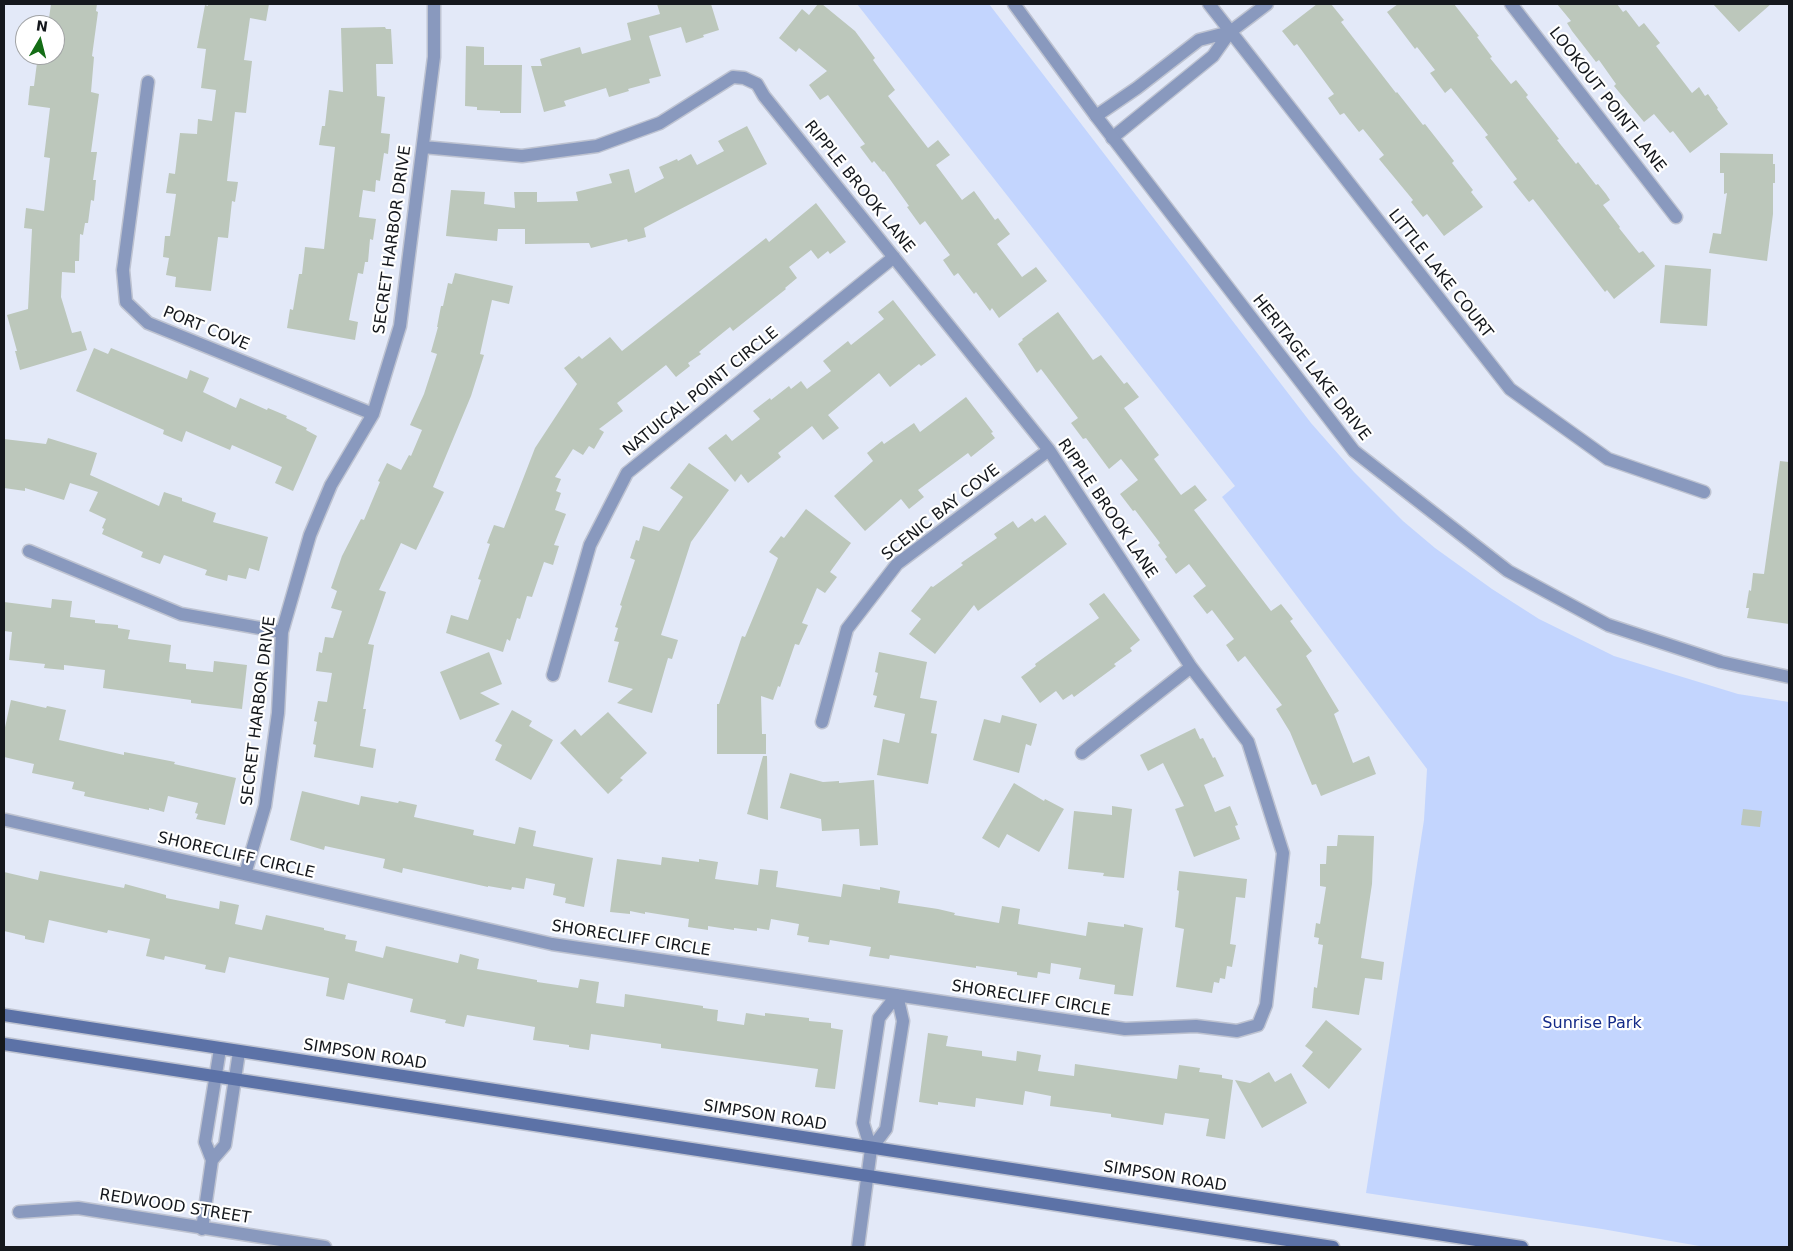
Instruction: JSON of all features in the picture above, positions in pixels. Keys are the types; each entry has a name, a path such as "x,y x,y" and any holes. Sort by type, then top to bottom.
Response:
{"main road":[{"name":"SIMPSON ROAD","path":"4,1015 1522,1247"},
{"path":"4,1044 1333,1247"}],"street":[{"name":"SECRET HARBOR DRIVE","path":"245,874 265,806 278,713 282,632 310,535 331,486 373,414 400,326 434,57 434,4"},
{"name":"HERITAGE LAKE DRIVE","path":"1014,4 1112,138 1354,451 1508,570 1608,625 1721,662 1789,677"},
{"name":"LITTLE LAKE COURT","path":"1209,4 1510,389 1608,459 1704,492"},
{"path":"1112,138 1213,56 1230,32 1267,4"},
{"name":"LOOKOUT POINT LANE","path":"1511,4 1676,217"},
{"path":"1096,116 1137,88 1199,40 1230,32"},
{"name":"RIPPLE BROOK LANE","path":"423,148 522,156 597,146 660,123 733,77 744,78 757,84 764,96 1049,450 1192,667 1248,742 1283,853 1266,1005 1258,1025"},
{"name":"PORT COVE","path":"148,82 123,270 126,302 148,323 373,414"},
{"name":"NATUICAL POINT CIRCLE","path":"553,675 590,545 627,473 894,257"},
{"name":"SCENIC BAY COVE","path":"822,722 847,628 897,564 1049,450"},
{"path":"29,551 181,614 282,632"},
{"path":"1082,753 1192,667"},
{"name":"SHORECLIFF CIRCLE","path":"6,820 552,944 1125,1029 1196,1026 1236,1032 1258,1025"},
{"path":"858,1247 871,1149 864,1123 879,1018 897,995"},
{"path":"871,1149 886,1128 903,1021 897,995"},
{"path":"202,1228 212,1160 205,1142 220,1049"},
{"path":"212,1160 225,1145 239,1052"},
{"name":"REDWOOD STREET","path":"20,1212 78,1208 325,1247"}],"green space":[{"name":"Sunrise Park","path":"857,4 989,4 1311,423 1354,472 1403,521 1435,548 1492,589 1539,619 1614,656 1738,694 1789,702 1789,1247 1705,1247 1602,1229 1366,1193 1424,820 1427,769 1222,497 1235,486"}],"building":[{"path":"51,4 97,4 96,11 98,12 92,56 94,57 91,92 99,94 91,152 97,152 93,180 96,180 94,201 91,200 88,223 85,223 83,235 80,234 79,261 75,261 75,273 62,272 61,297 72,333 81,331 87,350 20,370 7,315 28,309 32,229 24,228 26,208 44,211 50,158 44,157 50,108 28,105 30,86 34,86 37,65 65,65 65,15 49,15"},
{"path":"208,4 269,4 266,21 250,18 244,60 252,61 246,113 235,112 227,181 238,182 235,202 232,201 228,238 218,237 211,291 175,287 176,277 166,275 169,258 163,257 165,236 170,236 176,194 166,193 169,173 175,174 180,133 197,134 198,119 212,121 216,90 201,88 206,49 197,48 205,5 208,6"},
{"path":"657,4 711,4 719,30 686,43 681,27 649,36 661,76 649,79 650,83 628,89 629,91 609,97 606,88 564,101 566,106 544,112 531,66 542,66 540,59 580,47 582,54 631,40 627,23 660,14"},
{"path":"818,4 822,4 855,31 895,90 888,96 928,148 938,140 950,155 936,165 962,200 974,191 995,220 998,218 1010,234 997,244 1022,277 1036,267 1047,281 999,318 992,308 990,311 976,292 974,294 958,273 954,276 943,260 950,255 925,221 920,225 884,171 874,161 872,163 860,147 865,144 828,95 820,100 809,85 827,71 799,48 796,52 779,38 802,9 809,15"},
{"path":"1317,4 1331,4 1344,20 1341,22 1396,93 1423,125 1425,124 1454,161 1452,163 1473,190 1471,192 1483,207 1444,236 1427,214 1423,217 1411,202 1413,200 1379,159 1384,155 1363,129 1359,132 1344,113 1340,115 1328,98 1334,94 1297,44 1294,46 1282,31"},
{"path":"1398,4 1454,4 1479,36 1477,37 1492,57 1490,58 1511,84 1516,80 1528,95 1526,97 1559,139 1557,140 1576,164 1578,162 1596,185 1598,184 1606,194 1610,200 1603,205 1619,228 1639,253 1643,251 1655,266 1614,299 1607,290 1605,292 1533,199 1529,202 1513,182 1517,179 1485,137 1488,135 1451,88 1445,93 1430,73 1435,70 1417,47 1415,49 1387,12"},
{"path":"1557,4 1617,4 1623,12 1626,10 1639,27 1644,23 1660,43 1656,46 1692,93 1699,87 1705,96 1708,94 1728,124 1690,153 1673,131 1670,133 1654,114 1644,122 1614,86 1616,84 1599,60 1596,62 1572,31 1567,23 1571,21"},
{"path":"1713,4 1771,4 1739,32"},
{"path":"385,27 386,29 391,29 393,64 376,64 377,96 385,97 381,133 390,134 388,154 384,153 380,181 376,180 375,192 363,190 359,217 376,219 373,240 370,239 368,262 365,262 363,274 358,273 349,320 358,322 355,340 287,328 290,309 293,310 299,274 302,274 305,247 324,249 335,147 319,145 322,126 325,126 329,90 343,92 341,28"},
{"path":"466,46 484,47 484,65 522,65 521,113 500,113 500,111 477,110 477,107 465,106"},
{"path":"747,126 767,164 644,228 646,237 628,242 627,239 591,248 589,243 525,244 525,229 498,229 497,241 446,236 451,190 485,192 484,204 515,208 514,192 537,192 537,202 578,201 576,192 612,183 609,174 629,169 635,193 664,178 659,167 677,159 678,161 691,154 697,165 724,151 718,141"},
{"path":"1720,153 1773,154 1775,183 1773,183 1773,214 1767,261 1709,253 1713,233 1721,234 1727,193 1724,194 1724,173 1720,173"},
{"path":"816,203 846,242 830,254 828,251 818,259 811,250 789,267 797,278 786,289 733,331 730,327 699,352 701,354 688,363 690,366 676,377 666,365 617,403 623,411 599,429 604,432 594,449 589,446 583,455 573,449 555,477 561,479 556,491 561,493 555,510 566,514 554,545 559,546 553,565 544,562 532,597 527,596 520,619 517,618 510,641 507,639 503,652 446,633 451,615 468,620 481,580 478,579 490,544 487,543 494,525 504,528 535,448 577,384 564,368 579,356 582,359 610,337 622,351 766,238 769,242"},
{"path":"1665,265 1711,269 1707,326 1660,323"},
{"path":"455,273 513,286 509,304 492,300 480,354 484,355 471,396 433,487 444,492 416,550 401,543 379,590 386,592 368,644 374,645 363,709 366,709 360,746 376,749 373,768 314,757 316,745 313,744 317,722 314,721 318,701 327,702 332,673 316,671 319,652 322,653 325,637 333,638 342,611 331,608 337,591 331,588 342,556 361,519 364,520 380,482 378,481 387,463 401,470 409,455 411,456 422,430 410,425 424,394 437,354 431,352 438,327 441,306 443,306 448,283 452,284"},
{"path":"893,300 936,355 921,366 919,364 890,387 879,373 828,415 839,428 823,440 812,426 778,453 781,457 748,483 741,474 735,482 708,448 726,434 732,441 760,419 753,411 789,386 791,389 801,381 807,389 831,371 823,361 848,341 851,345 884,319 878,312"},
{"path":"1058,312 1093,360 1101,355 1124,384 1127,382 1139,397 1124,408 1159,455 1154,459 1181,495 1195,485 1207,500 1194,510 1271,611 1281,604 1293,619 1290,621 1312,651 1306,656 1339,711 1334,714 1353,763 1369,756 1376,774 1321,796 1316,784 1312,785 1290,732 1276,709 1282,705 1245,656 1238,662 1226,645 1234,639 1212,610 1207,614 1193,596 1206,586 1189,564 1176,574 1165,559 1167,557 1158,545 1160,543 1135,510 1133,511 1120,494 1138,480 1121,459 1109,469 1086,438 1083,439 1071,423 1078,418 1041,369 1037,373 1018,344"},
{"path":"94,348 108,354 111,348 187,379 190,370 209,378 203,392 236,408 240,398 267,410 268,408 287,416 286,418 307,428 306,430 317,436 293,491 275,483 282,467 232,445 230,450 186,431 182,442 163,434 164,430 76,391"},
{"path":"966,397 993,432 991,433 995,438 971,457 968,453 918,490 924,497 909,509 901,499 865,531 834,496 873,461 867,453 882,441 884,444 914,423 920,432"},
{"path":"48,438 97,453 90,475 159,506 164,492 182,498 182,501 216,513 213,522 268,537 259,571 249,568 246,579 228,575 227,581 205,575 207,570 164,555 160,564 141,557 143,552 102,534 104,529 102,528 106,519 89,511 98,492 70,483 64,500 25,488 25,491 4,488 4,439 46,444"},
{"path":"1780,461 1789,462 1789,624 1747,618 1749,608 1746,608 1749,590 1751,591 1753,573 1764,574"},
{"path":"689,463 729,490 691,542 661,635 678,640 672,659 668,658 652,713 617,703 633,689 608,682 619,642 614,641 618,628 615,627 622,606 620,605 635,560 630,558 636,540 639,541 643,526 659,531 683,497 670,488"},
{"path":"806,509 851,543 830,572 837,577 825,593 817,588 802,623 808,625 799,645 795,644 780,687 778,686 773,700 761,696 762,734 766,734 766,754 717,754 717,704 719,704 742,636 745,637 778,558 769,552 781,536 784,538"},
{"path":"1045,515 1067,544 978,611 974,605 935,654 909,634 921,619 911,611 931,586 933,587 963,565 961,563 997,538 994,534 1013,521 1018,528 1032,518 1035,522"},
{"path":"1104,593 1140,640 1130,648 1132,651 1114,664 1116,666 1074,697 1072,694 1063,700 1056,691 1040,703 1021,677 1036,666 1035,664 1099,618 1089,604"},
{"path":"52,599 72,601 70,617 95,620 95,623 118,625 118,628 130,630 128,639 171,645 169,662 186,664 186,669 213,672 214,661 247,665 242,709 191,703 191,700 103,688 105,670 64,665 64,670 44,668 45,664 9,660 12,632 4,631 4,602 51,608"},
{"path":"489,652 502,684 480,693 500,704 460,720 440,672"},
{"path":"879,652 927,662 920,698 937,701 931,733 937,734 928,784 877,775 883,739 899,743 905,714 874,707 877,696 873,695 878,673 875,672"},
{"path":"11,700 46,708 47,706 66,710 59,740 124,755 124,752 175,762 174,764 236,778 225,825 196,819 198,814 195,813 198,803 168,796 164,812 84,796 85,792 72,789 74,782 32,773 34,764 4,757 4,732"},
{"path":"512,710 532,721 529,726 553,740 531,780 495,760 502,745 495,741"},
{"path":"608,712 647,753 620,778 623,780 608,794 560,743 575,729 581,736"},
{"path":"1002,715 1037,724 1031,746 1026,744 1019,773 973,760 984,719 1000,723"},
{"path":"1195,728 1200,739 1203,738 1213,758 1215,757 1224,776 1204,785 1215,812 1230,806 1238,825 1235,826 1240,839 1194,857 1175,809 1184,806 1163,763 1148,771 1140,755"},
{"path":"763,756 767,756 768,820 747,814"},
{"path":"790,773 823,782 839,781 839,783 874,780 878,845 860,846 859,829 822,831 821,819 780,808"},
{"path":"1014,783 1044,801 1045,799 1064,809 1039,852 1007,834 999,848 982,838"},
{"path":"302,791 359,805 361,796 417,805 414,817 474,830 473,835 515,844 519,827 536,831 533,846 593,858 584,907 565,903 566,898 553,895 555,884 526,878 524,889 512,887 511,890 488,887 403,868 402,873 383,868 385,859 325,846 324,850 290,840"},
{"path":"1112,806 1132,809 1124,878 1103,876 1104,873 1068,869 1074,811 1112,815"},
{"path":"1743,809 1762,811 1760,827 1741,825"},
{"path":"1338,835 1374,836 1372,884 1361,958 1384,962 1382,980 1365,978 1359,1015 1312,1008 1314,987 1317,988 1323,945 1318,944 1319,938 1314,937 1316,923 1320,924 1326,887 1320,886 1320,864 1326,864 1327,846 1337,846"},
{"path":"662,857 699,862 699,859 718,862 715,879 758,885 760,869 778,871 776,887 841,897 843,884 880,890 880,887 900,891 898,903 938,909 955,913 954,915 999,923 1002,906 1020,909 1018,924 1086,936 1088,922 1124,927 1124,924 1143,928 1133,996 1114,994 1115,985 1079,979 1081,968 1051,963 1050,974 1038,972 1037,978 1017,975 1017,972 976,966 976,968 890,955 889,959 869,956 871,947 830,940 829,945 808,942 809,937 797,935 799,924 771,919 769,930 757,928 757,931 734,928 734,930 708,926 708,930 688,927 689,919 645,912 645,914 630,911 630,914 610,912 617,859 661,865"},
{"path":"40,871 124,888 125,884 166,895 166,898 219,909 220,901 239,905 235,924 262,930 266,915 324,928 324,930 346,935 345,939 357,941 355,951 383,958 386,946 458,963 460,954 479,959 477,969 537,980 537,982 578,988 580,979 599,982 596,1003 624,1007 625,994 703,1006 703,1008 718,1010 717,1021 744,1025 746,1013 765,1016 765,1013 809,1018 809,1021 831,1023 831,1028 843,1030 835,1089 815,1087 818,1069 661,1048 661,1044 591,1034 589,1050 569,1047 569,1045 533,1040 535,1027 467,1015 464,1027 445,1023 446,1020 410,1012 413,999 348,983 344,1000 326,996 329,978 229,957 225,973 205,969 206,965 165,956 164,960 146,956 150,939 108,930 107,933 49,920 44,943 25,939 25,936 4,931 4,872 38,880"},
{"path":"1179,871 1247,879 1245,898 1236,897 1230,944 1236,945 1232,967 1227,966 1225,979 1220,978 1219,983 1214,982 1212,993 1176,987 1184,929 1175,927"},
{"path":"1326,1020 1362,1049 1329,1089 1302,1066 1313,1052 1305,1046"},
{"path":"928,1033 948,1036 946,1046 982,1051 982,1056 1016,1061 1017,1051 1041,1055 1038,1071 1074,1076 1075,1064 1177,1079 1179,1065 1200,1068 1199,1072 1222,1075 1222,1078 1233,1080 1225,1139 1206,1136 1209,1119 1165,1113 1163,1125 1111,1117 1111,1114 1050,1106 1051,1096 1025,1091 1023,1105 976,1098 975,1107 938,1102 938,1105 919,1102"},
{"path":"1269,1072 1275,1082 1291,1073 1307,1103 1262,1128 1235,1080 1250,1083"}]}
